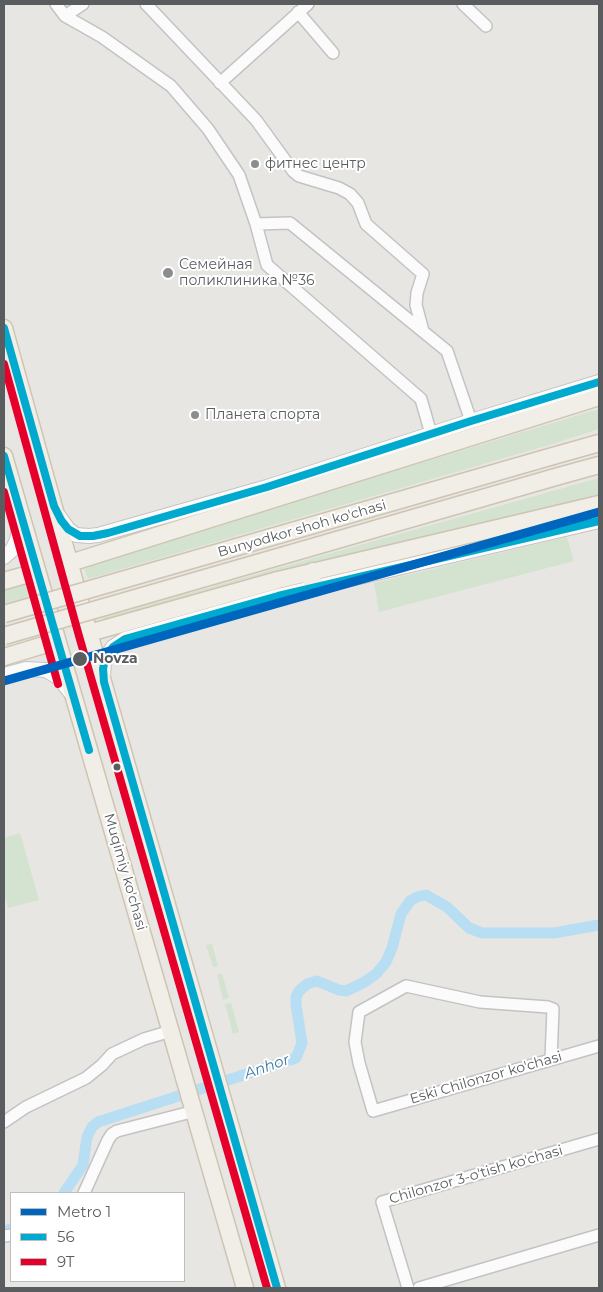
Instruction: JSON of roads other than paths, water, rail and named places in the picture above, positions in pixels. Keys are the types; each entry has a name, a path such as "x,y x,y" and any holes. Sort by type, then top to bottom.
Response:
{"main road":[{"path":"4,328 89,633 278,1288"},
{"path":"70,563 599,397"},
{"name":"Bunyodkor shoh ko'chasi","path":"4,614 599,443"},
{"name":"Muqimiy ko'chasi","path":"4,456 36,572 245,1288"},
{"name":"Bunyodkor shoh ko'chasi","path":"4,636 599,465"},
{"path":"89,633 278,580 315,579 599,504"},
{"path":"4,581 36,572"},
{"path":"4,657 57,641"}],"street":[{"path":"56,4 65,16 102,37 171,86 208,129 239,175 256,224 267,265 421,399 431,434"},
{"path":"65,16 83,4"},
{"path":"146,4 256,120 293,171 299,176 340,188 353,197 358,203 366,224 423,274 417,293 416,305 423,331"},
{"path":"220,83 308,4"},
{"path":"463,4 486,26"},
{"path":"298,12 333,53"},
{"path":"256,224 290,224 447,351 471,421"},
{"path":"54,506 64,524 72,532 80,536 98,535 267,487 599,382"},
{"path":"4,558 12,550 17,540 19,528 17,503"},
{"path":"104,682 103,669 105,659 113,647 125,639 278,596 315,579 599,520"},
{"path":"4,675 30,668 49,671 60,678 74,701"},
{"name":"Eski Chilonzor ko'chasi","path":"552,1059 552,1009 548,1007 480,1002 406,986 360,1012 354,1042 373,1111 599,1046"},
{"path":"4,1122 26,1107 86,1078 112,1054 144,1039 171,1032"},
{"path":"84,1192 112,1134 194,1108"},
{"name":"Chilonzor 3-o'tish ko'chasi","path":"408,1288 382,1202 599,1139"},
{"path":"419,1288 599,1235"}],"waterway":[{"name":"Anhor","path":"65,1192 83,1165 87,1137 92,1127 98,1122 296,1058 302,1043 296,1005 296,997 299,991 307,984 317,981 346,991 376,974 386,962 392,948 401,914 410,901 417,897 426,895 447,907 469,928 482,933 554,933 599,925"},
{"name":"Anhor","path":"4,1231 10,1229"}],"metro line":[{"name":"1","path":"4,681 599,512"}],"place":[{"name":"фитнес центр","path":"255,164"},
{"name":"Семейная поликлиника №36","path":"168,273"},
{"name":"Планета спорта","path":"195,415"},
{"name":"Novza","path":"80,659"}]}
